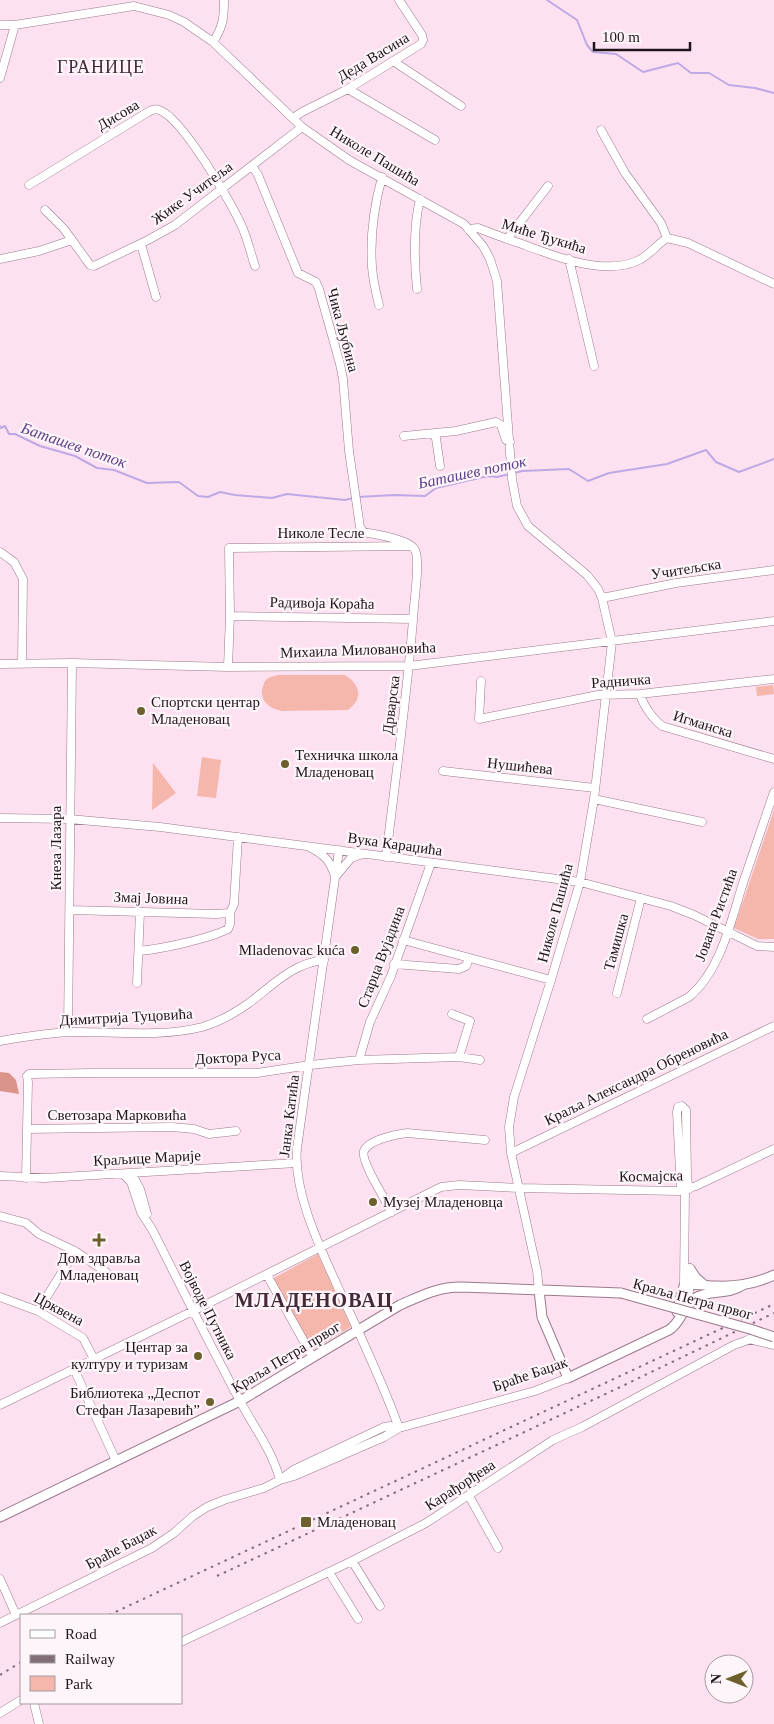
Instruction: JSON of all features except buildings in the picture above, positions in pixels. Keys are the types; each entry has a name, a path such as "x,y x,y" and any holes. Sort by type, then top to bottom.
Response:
{"main road":[{"path":"690,1269 704,1285"},
{"name":"Браће Баџак","path":"688,1287 743,1285 774,1275"},
{"name":"Браће Баџак","path":"568,1378 676,1325 685,1307 695,1298 733,1291 743,1285"},
{"name":"Краља Петра првог","path":"0,1517 240,1401 312,1356 400,1305 426,1293 446,1287 621,1293 774,1337"},
{"path":"665,1331 678,1310 688,1287 705,1295"},
{"name":"Николе Пашића","path":"539,1290 542,1317 568,1378"}],"street":[{"path":"213,42 221,30 224,0"},
{"name":"Деда Васина","path":"293,118 348,89 416,48 423,40 422,35 398,0"},
{"name":"Николе Пашића","path":"0,25 15,25 134,6 169,15 184,22 213,42 302,127 349,160 420,199 468,229 483,246 490,259 497,280 512,479 517,506 528,526 587,575 598,589 602,598 612,642 594,799 580,882 514,1097 509,1127 511,1153 537,1271 539,1290"},
{"path":"0,78 15,25"},
{"path":"393,61 461,106"},
{"path":"348,89 435,140"},
{"name":"Дисова","path":"29,185 155,109 161,110 177,123 222,189"},
{"name":"Жике Учитеља","path":"45,210 72,240 90,265 94,266 141,244 175,225 302,127"},
{"path":"601,130 625,173 661,223 666,238 673,238 688,243 774,284"},
{"name":"Чика Љубина","path":"252,166 258,175 298,273 316,282 319,289 343,379 349,452 360,527 363,532 383,535 409,543 412,546"},
{"path":"379,305 373,275 372,249 374,219 382,177"},
{"path":"508,239 548,186"},
{"path":"222,189 244,229 255,266"},
{"path":"417,289 414,256 420,199"},
{"name":"Миће Ђукића","path":"468,229 478,228 569,260 594,265 614,266 630,263 644,257 666,238"},
{"path":"483,246 495,235"},
{"path":"0,260 40,251 72,240"},
{"path":"141,244 156,297"},
{"path":"569,260 594,366"},
{"path":"404,436 466,429 496,422 501,425 506,440 510,442"},
{"path":"432,434 436,438 440,466"},
{"name":"Николе Тесле","path":"230,616 229,548 412,546"},
{"name":"Дрварска","path":"386,857 409,666 416,569 416,552 412,546"},
{"path":"0,552 14,562 23,579 22,664"},
{"name":"Учитељска","path":"602,598 676,583 774,570"},
{"path":"228,667 230,616"},
{"name":"Радивоја Кораћа","path":"230,616 413,618"},
{"name":"Михаила Миловановића","path":"0,664 72,663 228,667 409,666 774,621"},
{"name":"Кнеза Лазара","path":"68,1032 72,663"},
{"name":"Радничка","path":"480,681 479,719 607,694 640,694 774,679"},
{"name":"Игманска","path":"640,694 641,699 653,717 662,726 774,760"},
{"name":"Нушићева","path":"443,771 595,788"},
{"name":"Јована Ристића","path":"647,1019 689,997 711,972 727,931 774,792"},
{"path":"594,799 702,822"},
{"name":"Вука Караџића","path":"0,818 70,819 238,837 580,882 687,912 757,946 774,947"},
{"path":"139,951 213,935 228,929 230,913 234,904 238,837"},
{"path":"304,845 324,855 330,861 335,878"},
{"name":"Јанка Катића","path":"339,850 296,1163 307,1210 320,1248 380,1380 399,1428"},
{"path":"335,878 351,858 363,854"},
{"name":"Старца Вујадина","path":"358,1060 370,1022 394,964 431,863"},
{"name":"Тамишка","path":"617,993 641,898"},
{"name":"Змај Јовина","path":"70,910 230,913"},
{"path":"137,984 140,912"},
{"path":"403,940 551,980"},
{"path":"394,964 459,969 466,966 470,958"},
{"name":"Димитрија Туцовића","path":"0,1041 68,1032 174,1031 202,1027 240,1010 288,972 308,963 324,960"},
{"path":"452,1014 470,1021 459,1058"},
{"name":"Краља Александра Обреновића","path":"511,1153 774,1026"},
{"name":"Доктора Руса","path":"27,1129 26,1076 34,1074 257,1073 358,1060 459,1058 480,1060"},
{"path":"685,1190 687,1178 686,1110 682,1106 678,1107 677,1112 685,1190 688,1287"},
{"name":"Светозара Марковића","path":"27,1129 172,1127 194,1128 209,1134 236,1131"},
{"path":"26,1178 27,1129"},
{"path":"392,1212 364,1158 366,1148 394,1134 407,1133 485,1140"},
{"name":"Космајска","path":"519,1188 685,1190 774,1149"},
{"name":"Краљице Марије","path":"0,1176 26,1178 126,1174 296,1163"},
{"path":"140,1189 142,1179 148,1172"},
{"name":"Војводе Путника","path":"126,1174 133,1177 140,1189 153,1231"},
{"name":"Војводе Путника","path":"126,1174 131,1182 141,1212 153,1231 193,1311 274,1463 280,1480"},
{"path":"0,1405 447,1186 519,1188"},
{"path":"0,1216 26,1223 40,1234 75,1251 106,1272"},
{"path":"685,1232 688,1241 690,1269 685,1307"},
{"path":"38,1311 75,1251"},
{"path":"267,1275 312,1356"},
{"name":"Црквена","path":"0,1297 38,1311 83,1338 94,1359"},
{"name":"Карађорђева","path":"182,1642 426,1524 553,1440 582,1427 734,1345 747,1339 774,1333"},
{"path":"747,1339 774,1345"},
{"path":"74,1369 116,1461"},
{"name":"Браће Баџак","path":"0,1623 152,1548 207,1507 294,1476 384,1437 399,1428 535,1391 568,1378"},
{"path":"469,1496 498,1548"},
{"path":"352,1561 380,1606"},
{"path":"329,1572 358,1619"},
{"path":"0,1579 16,1615"},
{"path":"0,1713 20,1701"},
{"path":"34,1704 39,1724"}],"green space":[{"path":"278,675 345,675 357,687 358,696 353,706 348,710 278,710 265,702 262,690 266,680"},
{"path":"773,685 774,694 757,696 756,687"},
{"path":"202,757 221,760 216,798 197,796"},
{"path":"153,763 176,793 152,810"},
{"path":"774,810 774,939 758,939 734,928"},
{"path":"318,1254 351,1327 311,1351 272,1279"}],"shaded area":[{"path":"0,1072 9,1073 16,1080 19,1094 0,1091"}],"waterway":[{"path":"547,0 577,20 587,45 593,52 616,54 643,72 678,63 691,73 709,73 729,85 755,88 774,93"},
{"name":"Баташев поток","path":"0,426 1,428 5,426 9,434 15,434 40,446 75,456 97,468 114,470 147,483 179,482 198,496 208,497 220,492 272,498 287,494 345,500 353,498"},
{"name":"Баташев поток","path":"515,473 569,469 588,481 609,473 667,464 706,450 716,462 739,472 774,459"},
{"name":"Баташев поток","path":"358,497 425,496 436,488 488,476 497,477 510,474"}],"railway":[{"path":"111,1614 774,1304"},
{"path":"217,1576 774,1313"},
{"path":"0,1675 20,1663"}],"place":[{"name":"Спортски центар Младеновац","path":"141,711"},
{"name":"Техничка школа Младеновац","path":"285,764"},
{"name":"Mladenovac kuća","path":"355,950"},
{"name":"Музеј Младеновца","path":"373,1202"},
{"name":"Дом здравља Младеновац","path":"99,1240"},
{"name":"Центар за културу и туризам","path":"198,1356"},
{"name":"Библиотека „Деспот Стефан Лазаревић”","path":"210,1402"},
{"name":"Младеновац","path":"306,1522"}],"district":[{"name":"ГРАНИЦЕ","path":"101,67"},
{"name":"МЛАДЕНОВАЦ","path":"314,1300"}]}
